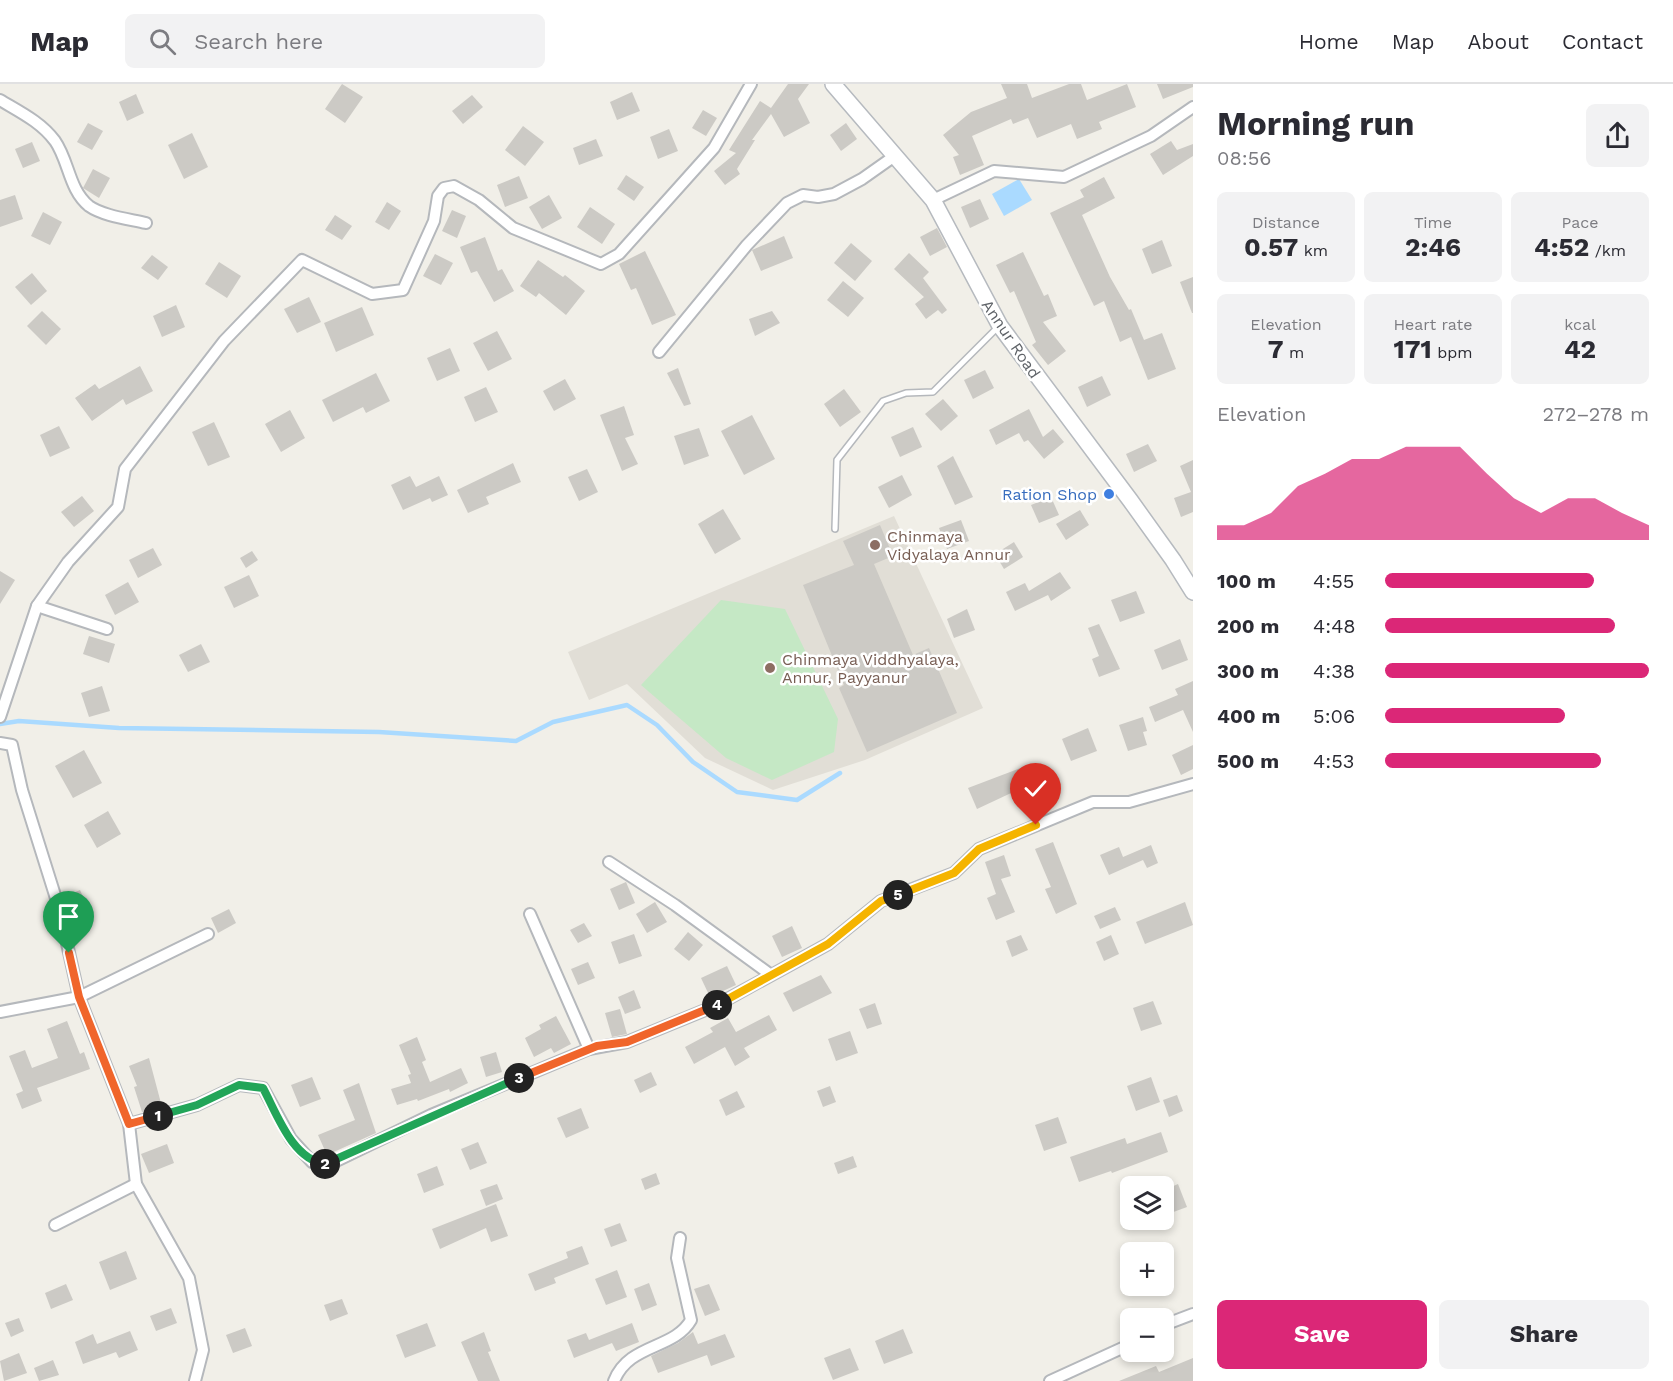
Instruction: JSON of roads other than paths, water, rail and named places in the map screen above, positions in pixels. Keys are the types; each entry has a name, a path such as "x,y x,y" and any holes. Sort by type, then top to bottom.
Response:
{"main road":[{"name":"Annur Road","path":"833,84 933,200 1000,326 1130,500 1193,592"}],"street":[{"path":"1,716 37,606 69,562 118,507 125,469 224,341 302,260 372,294 403,290 434,221 438,196 444,189 454,186 479,200 513,228 601,264 619,254 714,148 752,84"},
{"path":"0,100 38,123 55,141 69,168 73,187 89,206 146,223"},
{"path":"933,200 993,171 1064,177 1151,136 1193,106"},
{"path":"659,352 747,245 787,203 803,195 818,197 834,194 862,179 896,155"},
{"path":"37,606 107,630"},
{"path":"0,743 12,745 22,790 59,908 79,997 129,1124 136,1184 189,1278 203,1350 195,1381"},
{"path":"129,1124 197,1105 239,1085 263,1088 291,1139 312,1162 328,1165 431,1115 589,1049 627,1042 715,1006 828,944 881,901 954,873 979,849 1093,802 1129,802 1193,784"},
{"path":"609,862 675,905 771,975"},
{"path":"530,914 589,1049"},
{"path":"0,1012 79,997 208,934"},
{"path":"55,1225 136,1184"},
{"path":"614,1381 617,1371 634,1354 679,1332 691,1320 677,1258 680,1238"},
{"path":"1174,1321 1193,1314"},
{"path":"1050,1381 1120,1349"}],"lane":[{"path":"835,529 837,460 883,401 906,393 933,392 1000,326"}],"water":[{"path":"1019,179 1032,200 1004,216 992,194"}],"waterway":[{"path":"0,724 19,721 119,728 379,732 516,741 553,722 627,705 657,725 693,762 737,792 797,800 840,773"}],"place":[{"name":"Ration Shop","path":"1109,494"},
{"name":"Chinmaya Vidyalaya Annur","path":"875,545"},
{"name":"Chinmaya Viddhyalaya, Annur, Payyanur","path":"770,668"}]}
